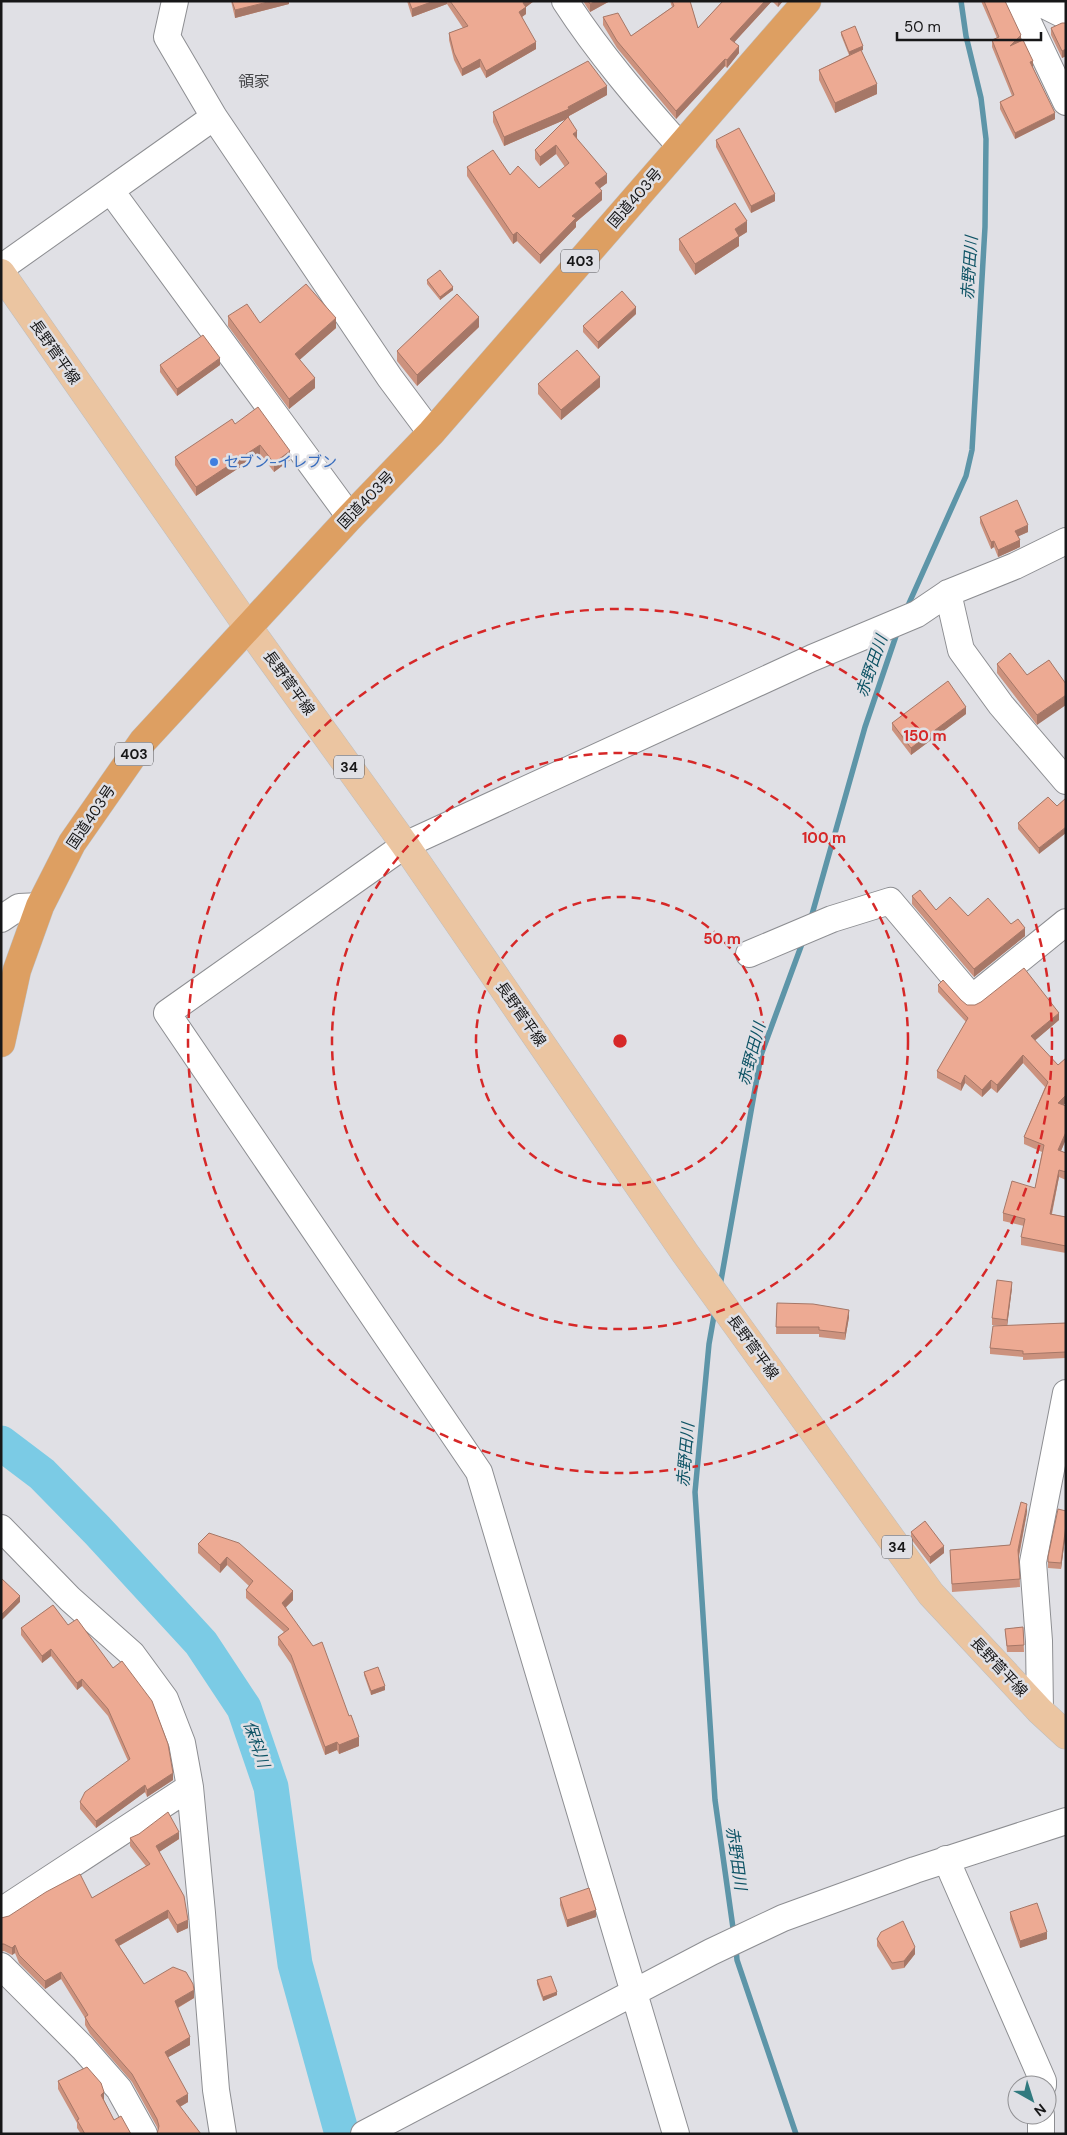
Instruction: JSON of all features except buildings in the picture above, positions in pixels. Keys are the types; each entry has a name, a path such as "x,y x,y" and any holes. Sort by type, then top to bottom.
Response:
{"highway":[{"name":"国道403号","path":"1,1043 17,970 40,906 72,843 143,741 350,517 431,433 807,1"}],"main road":[{"name":"長野菅平線","path":"1,273 248,627 405,845 692,1263 931,1594 1040,1711 1066,1735"}],"street":[{"path":"175,1 167,37 214,117 390,378 431,433"},
{"path":"565,1 579,23 653,116 680,146"},
{"path":"1018,1 1066,102"},
{"path":"1036,1 1066,16"},
{"path":"1,268 214,117"},
{"path":"111,190 350,517"},
{"path":"676,2134 479,1472 167,1013 405,845 812,658 917,614 948,593 1015,566 1066,541"},
{"path":"948,593 961,650 1001,704 1066,780"},
{"path":"749,954 832,919 890,901 972,998 1066,922"},
{"path":"1,919 19,907 40,906"},
{"path":"1040,1711 1039,1641 1033,1562 1066,1393"},
{"path":"1,1528 70,1598 132,1654 165,1699 182,1743 190,1787 216,2090 224,2134"},
{"path":"1,1911 190,1787"},
{"path":"364,2134 633,1992 783,1918 946,1859 1066,1821"},
{"path":"946,1859 1040,2075"},
{"path":"1,1966 83,2048 119,2089 144,2134"}],"waterway":[{"name":"赤野田川","path":"906,610 966,476 972,450 985,227 986,139 981,98 966,36 961,1"},
{"name":"赤野田川","path":"811,918 865,727 898,630"},
{"name":"赤野田川","path":"720,1286 761,1055 803,941"},
{"name":"赤野田川","path":"715,1310 709,1344 695,1492 715,1800 734,1935"},
{"name":"保科川","path":"1,1443 42,1474 97,1530 201,1643 244,1708 271,1787 295,1964 342,2134"},
{"name":"赤野田川","path":"736,1949 737,1960 796,2134"}],"place":[{"name":"セブン-イレブン","path":"214,462"}],"district":[{"name":"領家","path":"254,81"}]}
